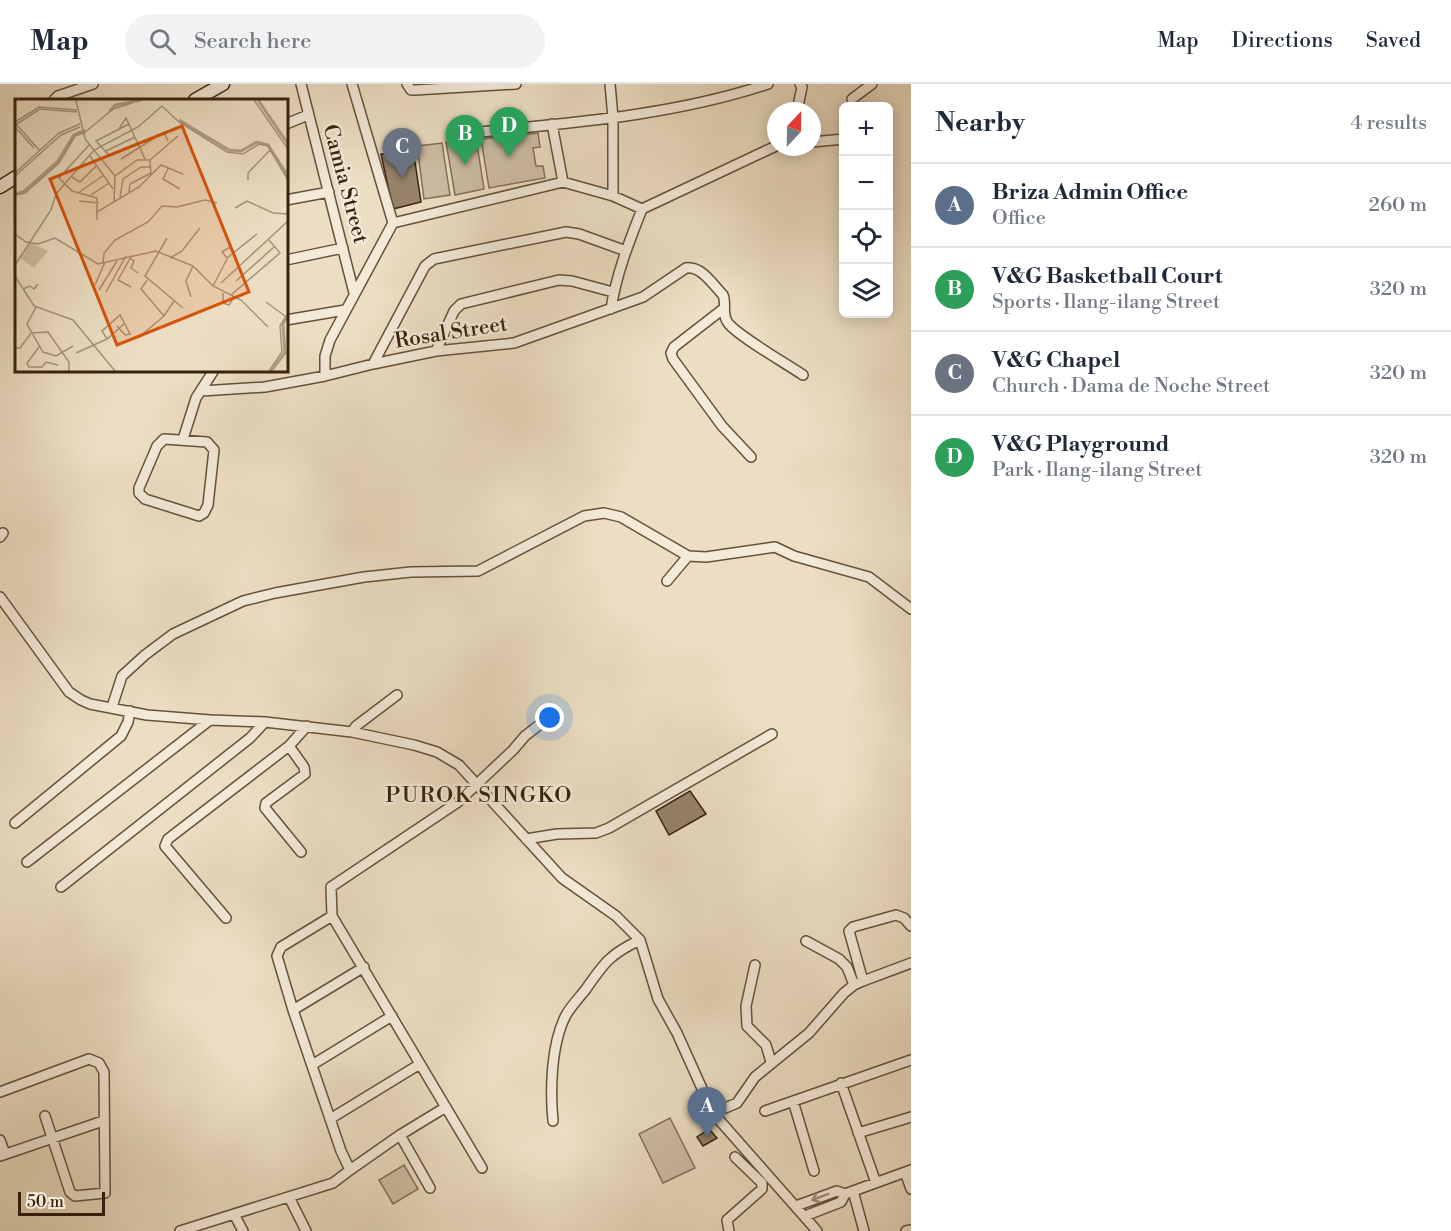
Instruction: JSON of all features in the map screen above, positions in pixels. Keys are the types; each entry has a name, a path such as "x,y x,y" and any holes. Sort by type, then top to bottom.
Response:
{"street":[{"path":"55,99 93,84"},
{"path":"197,99 223,84"},
{"name":"Camia Street","path":"301,84 354,293"},
{"path":"325,376 324,356 345,310 393,223 352,84"},
{"path":"407,84 411,90 516,84"},
{"path":"610,84 613,118 613,196"},
{"path":"469,133 613,118 737,94 768,84"},
{"path":"799,102 802,87 800,84"},
{"path":"852,99 872,84"},
{"path":"288,123 308,115"},
{"path":"552,124 563,182"},
{"path":"821,141 839,139"},
{"path":"610,309 626,251 642,210 767,150"},
{"path":"0,187 15,178"},
{"path":"393,223 563,182 613,196 642,210"},
{"path":"288,200 329,192"},
{"path":"373,364 425,266 434,259 566,232 579,234 626,251"},
{"path":"288,260 343,248"},
{"name":"Rosal Street","path":"201,391 265,387 436,351 514,343 643,297 686,268 692,267 723,295 725,300 723,309"},
{"path":"436,351 454,310 461,304 560,280 613,292"},
{"path":"751,457 722,426 673,359 674,347 723,309 728,323 741,334 803,375"},
{"path":"288,320 345,310"},
{"path":"183,439 196,398 212,372"},
{"path":"183,439 207,442 214,450 208,505 204,513 199,516 145,499 139,493 139,488 160,442 183,439"},
{"path":"112,707 122,676 145,655 173,634 243,601 364,577 411,572 478,571 584,516 604,513 621,517 688,556 706,557 775,547 794,556 869,576 911,609"},
{"path":"667,581 688,556"},
{"path":"0,597 69,692 90,704 147,715 265,722 352,732 437,752 459,765 562,878 616,916 640,940 658,999 677,1033 713,1113 805,1216 812,1229"},
{"path":"352,732 356,726 397,695"},
{"path":"15,823 121,735 128,722 130,711"},
{"path":"483,1168 332,916 331,887 458,802 525,736 553,714"},
{"path":"27,862 210,720"},
{"path":"62,887 250,738 265,722"},
{"path":"226,918 165,846 168,838 288,746 307,726"},
{"path":"526,840 557,834 596,833 609,828 772,734"},
{"path":"288,746 304,767 304,774 266,803 266,808 301,852"},
{"path":"858,983 849,932 853,927 896,915 904,918 911,926"},
{"path":"332,916 281,947 278,952 278,963 341,1151 351,1170"},
{"path":"553,1121 550,1096 558,1035 567,1014 606,960 640,940"},
{"path":"806,941 839,959 858,983"},
{"path":"713,1113 737,1103 755,1077 809,1033 858,983 911,963"},
{"path":"755,965 746,1006 747,1026 766,1045 771,1062"},
{"path":"293,1010 364,967"},
{"path":"312,1065 392,1016"},
{"path":"0,1092 89,1059 99,1063 104,1072 103,1121 106,1189 103,1194 80,1196 72,1194 45,1116"},
{"path":"765,1111 911,1060"},
{"path":"330,1119 420,1064"},
{"path":"841,1083 876,1183"},
{"path":"792,1101 814,1171"},
{"path":"183,1231 333,1183 400,1135 446,1107"},
{"path":"858,1133 911,1117"},
{"path":"0,1140 2,1155 103,1121"},
{"path":"400,1135 430,1188"},
{"path":"729,1231 727,1220 762,1189 762,1183 735,1157"},
{"path":"805,1216 841,1202 849,1193 908,1171 911,1189"},
{"path":"795,1206 837,1191 849,1193"},
{"path":"849,1193 864,1231"},
{"path":"289,1197 306,1231"},
{"path":"234,1214 243,1231"},
{"path":"906,1231 911,1230"}],"shaded area":[{"path":"538,133 540,147 533,148 536,166 543,166 545,178 489,188 481,139"},
{"path":"476,138 484,189 455,195 446,142"},
{"path":"442,143 450,195 424,199 417,146"},
{"path":"670,1118 695,1168 663,1183 639,1134"},
{"path":"404,1165 418,1189 393,1204 379,1180"}],"building":[{"path":"413,149 421,202 393,209 381,154"},
{"path":"690,791 706,814 669,835 656,811"},
{"path":"709,1129 717,1138 703,1146 697,1137"}],"place":[{"name":"V&G Playground","path":"509,157"},
{"name":"V&G Basketball Court","path":"465,165"},
{"name":"V&G Chapel","path":"402,178"},
{"name":"Briza Admin Office","path":"707,1137"}],"district":[{"name":"PUROK SINGKO","path":"479,795"}]}
